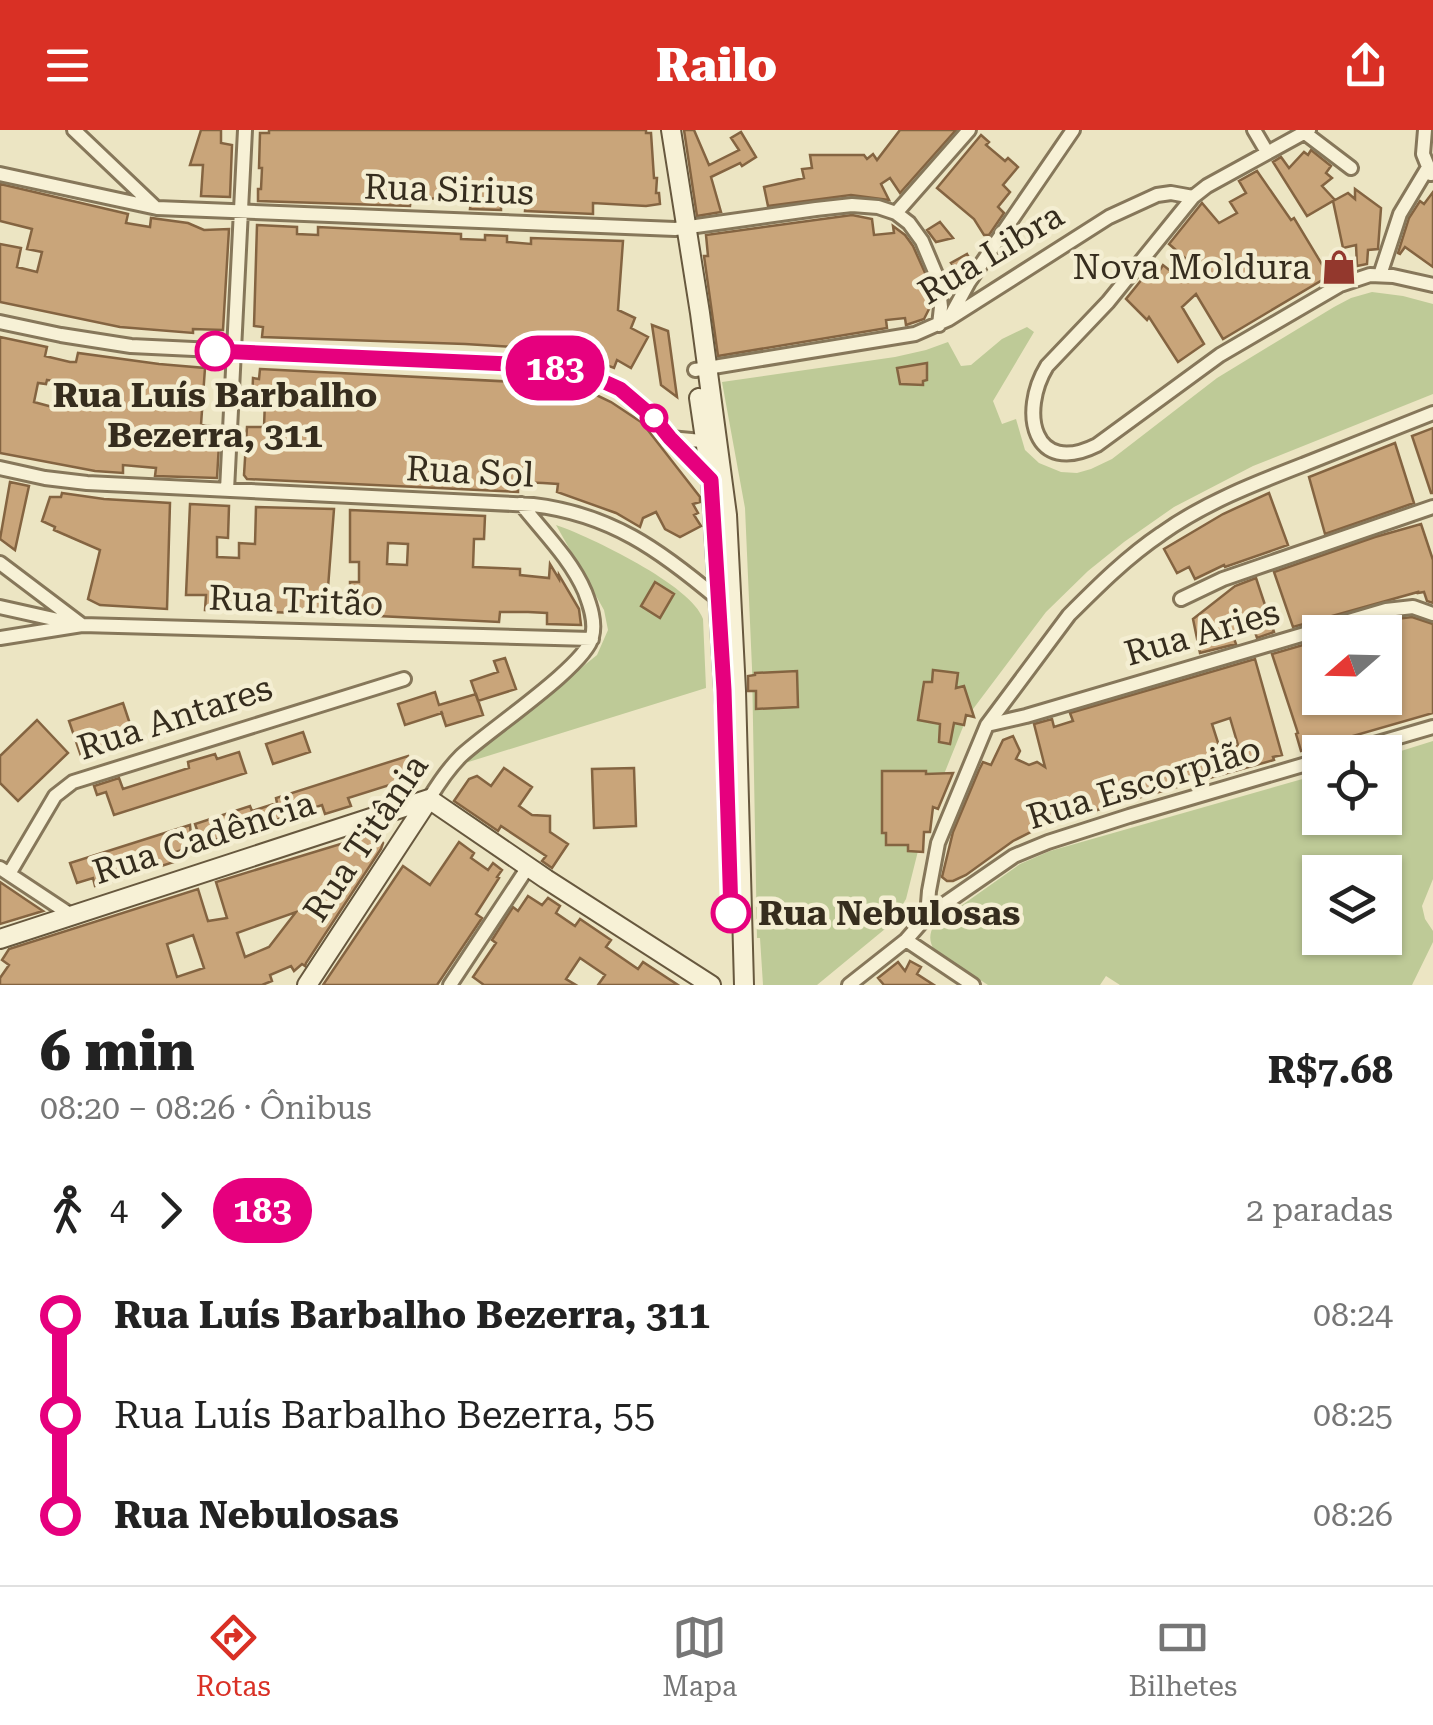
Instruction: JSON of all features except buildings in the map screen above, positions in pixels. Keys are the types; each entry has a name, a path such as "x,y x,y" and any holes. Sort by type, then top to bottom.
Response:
{"street":[{"path":"74,130 157,208"},
{"path":"226,490 246,130"},
{"path":"660,130 681,228"},
{"path":"671,130 717,479 724,599 732,985"},
{"path":"944,322 930,258 909,223 896,214 969,130"},
{"path":"944,322 1073,130"},
{"path":"1254,130 1267,152"},
{"path":"1352,168 1307,132 1193,197 1040,378 1032,408 1039,439 1056,453 1070,455 1097,445 1220,355 1340,285 1370,275 1433,285"},
{"path":"1380,275 1400,214 1430,172 1423,154 1422,132"},
{"name":"Rua Sirius","path":"0,174 157,208 241,212 681,228 852,205 878,207 896,214"},
{"name":"Rua Libra","path":"701,369 894,339 944,322 1109,217 1158,196 1171,193 1193,197"},
{"path":"0,322 131,346 532,365 580,371 620,389 717,479"},
{"path":"928,916 938,843 987,725 1070,615 1127,560 1163,532 1253,484 1433,414"},
{"path":"670,438 711,442"},
{"name":"Rua Sol","path":"0,468 87,483 565,509 641,541 724,599"},
{"path":"520,504 584,588 591,608 592,638"},
{"path":"1181,600 1223,579 1433,507"},
{"path":"0,563 82,625"},
{"path":"724,599 736,690 744,985"},
{"name":"Rua Aries","path":"987,725 1386,610 1413,606 1433,614"},
{"path":"0,607 82,625"},
{"name":"Rua Tritão","path":"0,638 82,625 592,638"},
{"name":"Rua Titânia","path":"305,985 441,779 462,755 583,654 592,638"},
{"name":"Rua Antares","path":"4,871 54,796 73,782 404,679"},
{"path":"1402,736 1433,727"},
{"name":"Rua Escorpião","path":"849,985 906,940 928,916 1014,856 1048,842 1302,765"},
{"path":"429,800 712,985"},
{"name":"Rua Cadência","path":"0,939 429,800"},
{"path":"453,984 528,867"},
{"path":"4,871 71,915"},
{"path":"546,879 692,985"},
{"path":"906,940 973,985"}],"green space":[{"path":"1372,292 1433,304 1433,394 1253,466 1174,507 1088,571 1046,612 967,717 926,819 906,899 891,924 817,985 763,985 757,938 745,508 722,382 895,357 948,342 961,366 971,365 1002,339 1027,327 1034,332 993,401 1002,424 1016,419 1025,450 1039,463 1061,472 1077,473 1112,459 1217,378 1334,307"},
{"path":"556,525 638,564 695,606 703,619 706,688 462,764 597,655 608,630 604,610"},
{"path":"1433,741 1433,879 1422,906 1433,931 1433,942 1412,985 1120,985 1106,976 1100,985 988,985 934,950 930,938 934,925 1020,864 1050,851 1302,779 1302,835 1402,835 1402,751"}],"bus line":[{"name":"183","path":"215,351 532,365 580,371 620,389 654,418 711,480 724,690 731,913"}],"place":[{"name":"Nova Moldura","path":"1339,267"},
{"name":"Rua Luís Barbalho Bezerra, 311","path":"215,351"},
{"name":"Rua Nebulosas","path":"731,913"}]}
